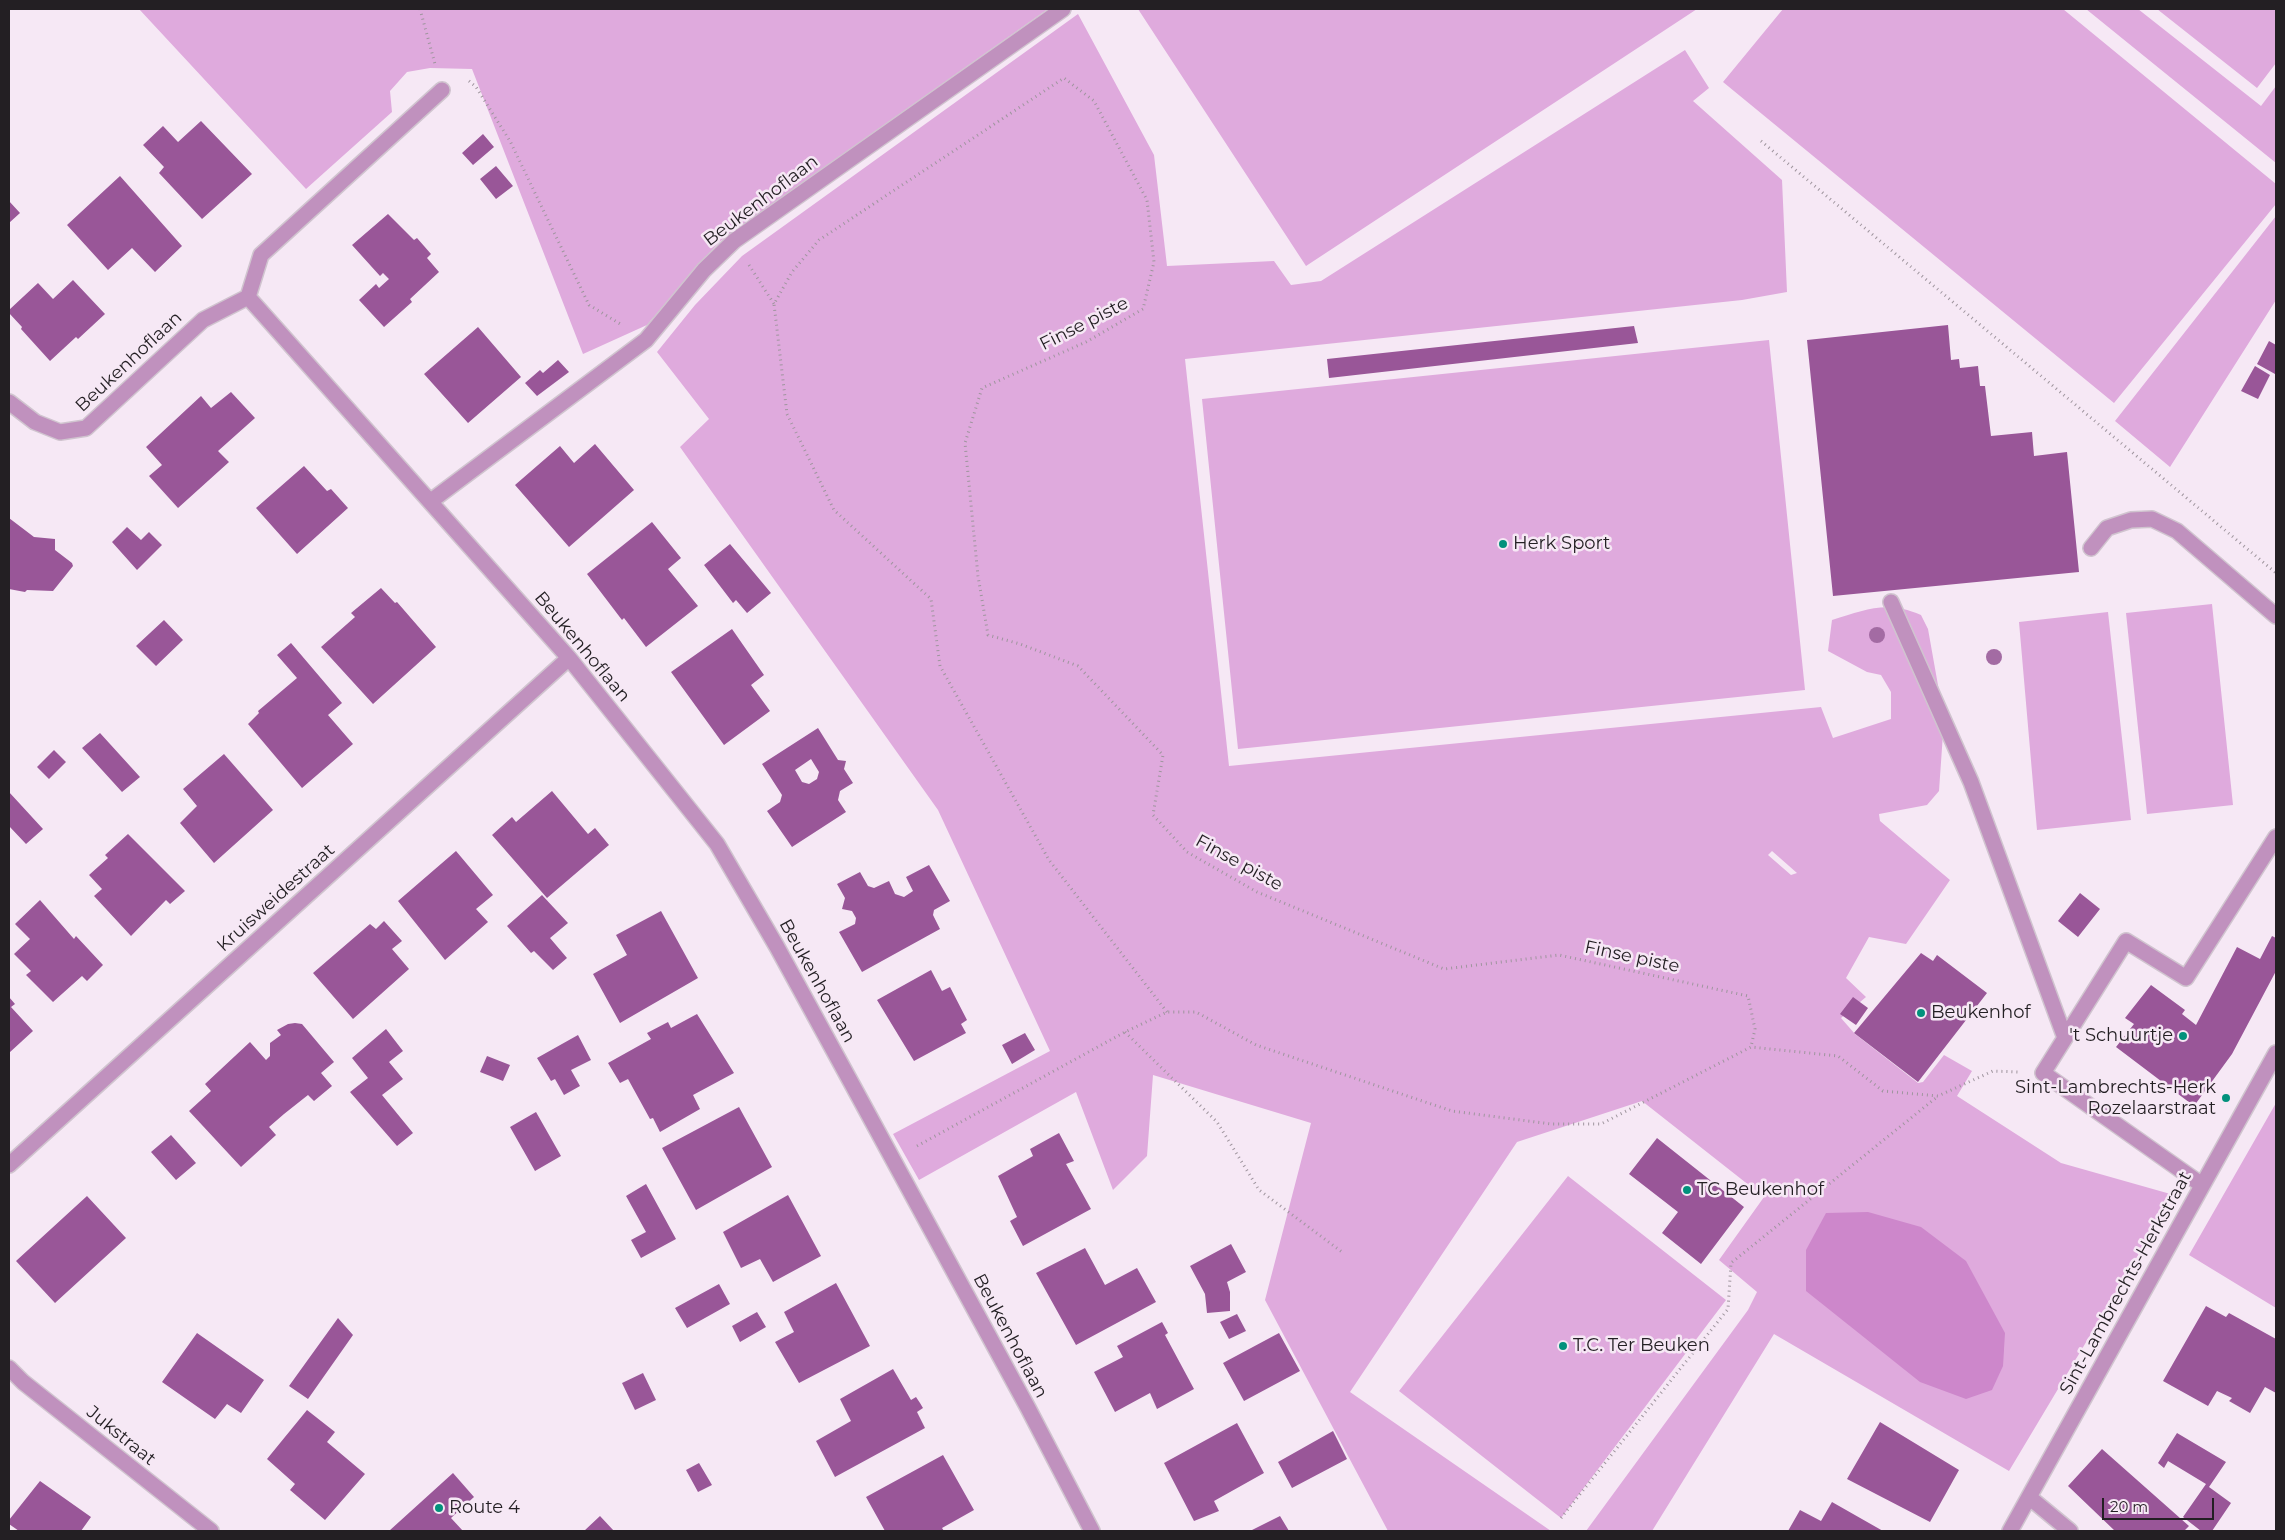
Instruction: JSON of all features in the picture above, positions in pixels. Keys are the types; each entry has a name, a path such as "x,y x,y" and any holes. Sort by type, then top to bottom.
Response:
{"street":[{"name":"Beukenhoflaan","path":"431,501 646,340 704,270 734,241 1062,9"},
{"path":"248,297 262,255 442,90"},
{"name":"Beukenhoflaan","path":"9,402 35,422 60,432 86,428 203,320 248,297 569,658 717,844 777,946 1028,1408 1092,1531"},
{"path":"2091,548 2107,528 2131,520 2152,520 2177,531 2276,616"},
{"path":"1891,602 1971,782 2065,1038"},
{"name":"Kruisweidestraat","path":"9,1165 569,658"},
{"path":"2202,1185 2044,1073 2126,941 2186,978 2276,837"},
{"name":"Sint-Lambrechts-Herkstraat","path":"2010,1531 2276,1053"},
{"name":"Jukstraat","path":"9,1368 23,1382 211,1531"},
{"path":"2029,1497 2070,1531"}],"path":[{"path":"420,9 442,90 456,76 476,87 510,142 589,305 646,340"},
{"name":"Finse piste","path":"774,304 792,272 818,240 1064,78 1094,101 1147,200 1154,262 1142,309 1086,342 982,388 965,443 978,576 988,635 1020,644 1078,666 1163,755 1153,815 1187,852 1257,892 1444,969 1559,955 1748,996 1755,1029 1751,1048"},
{"path":"1761,141 2276,572"},
{"path":"734,241 774,304 787,414 834,510 931,599 940,666 1049,860 1167,1012"},
{"path":"893,1160 1125,1032 1167,1012 1196,1012 1256,1045 1452,1111 1551,1124 1601,1124 1751,1048 1838,1056 1883,1091 1938,1096"},
{"path":"1125,1032 1217,1122 1259,1190 1342,1252"},
{"path":"1561,1518 1728,1309 1731,1264 1938,1096 1993,1071 2044,1073"}],"shaded area":[{"path":"139,9 1048,9 719,242 647,325 583,354 472,69 430,68 407,72 390,91 392,112 306,189"},
{"path":"1138,9 1697,9 1306,266"},
{"path":"1783,9 2063,9 2276,184 2276,204 2114,403 1723,82"},
{"path":"2086,9 2138,9 2261,106 2276,86 2276,163"},
{"path":"2157,9 2276,9 2276,63 2257,88"},
{"path":"1078,14 1154,155 1167,266 1274,261 1291,285 1321,281 1685,50 1709,88 1693,101 1782,180 1787,292 1742,300 1185,359 1229,766 1821,707 1833,738 1891,719 1891,692 1881,675 1867,672 1828,651 1832,620 1866,610 1886,607 1909,610 1921,615 1928,629 1944,719 1939,791 1927,805 1879,814 1880,821 1950,880 1906,944 1869,937 1846,978 1866,997 1841,1018 1855,1034 1918,1083 1923,1082 1944,1055 1972,1071 1957,1096 2061,1163 2174,1195 2009,1471 1774,1334 1652,1531 1586,1531 1748,1310 1757,1292 1719,1260 1764,1197 1642,1101 1517,1142 1350,1392 1551,1531 1388,1531 1265,1300 1311,1123 1153,1075 1147,1156 1113,1190 1076,1092 919,1180 893,1134 1050,1051 938,810 680,447 709,419 657,352 695,305 742,256","holes":["1772,851 1797,873 1791,875 1768,855"]},
{"path":"2276,216 2276,300 2170,467 2115,421"},
{"name":"Herk Sport","path":"1769,340 1805,690 1238,749 1202,399"},
{"path":"2212,604 2233,805 2147,814 2126,613"},
{"path":"2108,612 2131,820 2037,830 2019,622"},
{"path":"2276,1103 2276,1308 2189,1255"},
{"name":"T.C. Ter Beuken","path":"1568,1176 1726,1300 1561,1518 1399,1391"},
{"path":"1868,1212 1921,1227 1966,1261 2005,1333 2003,1366 1992,1390 1966,1399 1920,1382 1806,1291 1806,1250 1826,1213"}],"building":[{"path":"201,121 252,174 202,219 159,173 164,167 143,145 163,126 178,142"},
{"path":"483,134 494,147 473,165 462,153"},
{"path":"496,166 513,186 496,199 480,179"},
{"path":"120,176 182,246 155,272 132,248 108,270 67,225"},
{"path":"9,201 20,213 9,223"},
{"path":"388,214 414,240 417,238 431,254 427,258 439,272 410,299 412,302 384,327 359,300 376,284 379,288 389,279 383,273 380,276 352,245"},
{"path":"73,280 105,314 50,361 21,329 22,327 9,313 9,310 38,283 53,299"},
{"path":"1948,325 1951,360 1959,359 1960,368 1978,366 1980,386 1985,386 1991,436 2032,432 2034,456 2067,452 2079,572 1833,596 1807,340"},
{"path":"1634,326 1638,343 1329,378 1327,359"},
{"path":"478,327 521,377 468,423 424,374"},
{"path":"2269,341 2276,345 2275,374 2257,364"},
{"path":"558,360 569,372 537,396 525,383 540,370 543,373"},
{"path":"2255,366 2270,375 2258,399 2241,391"},
{"path":"231,392 255,418 218,451 229,462 178,508 149,476 162,465 146,447 201,396 211,408"},
{"path":"595,444 634,490 569,547 515,485 560,446 574,463"},
{"path":"304,466 327,491 331,489 348,508 297,554 256,508"},
{"path":"9,518 34,537 55,539 55,550 72,563 73,566 53,591 27,590 25,592 9,589"},
{"path":"652,522 681,558 668,569 698,606 646,647 624,618 622,620 587,574"},
{"path":"127,527 141,540 149,532 162,545 137,570 112,542"},
{"path":"730,544 771,593 747,613 736,600 733,603 704,565"},
{"path":"381,588 395,603 397,602 436,647 373,704 321,647 355,617 351,613"},
{"path":"164,620 183,640 156,666 136,646"},
{"path":"732,629 764,675 751,685 770,711 724,745 671,672"},
{"path":"291,643 342,703 328,715 353,744 302,788 248,724 259,713 258,711 297,678 277,655"},
{"path":"818,728 838,760 846,761 844,769 853,783 840,791 838,800 846,812 792,847 767,811 780,802 782,795 762,764","holes":["811,759 819,772 817,779 809,784 802,782 795,770"]},
{"path":"100,733 140,777 122,792 82,748"},
{"path":"54,750 66,762 49,779 37,767"},
{"path":"224,754 273,810 214,863 180,823 197,806 183,789"},
{"path":"552,791 588,834 595,828 609,845 547,898 492,835 512,817 516,822"},
{"path":"9,792 43,829 26,844 9,826"},
{"path":"128,834 185,891 170,904 166,900 131,936 94,896 102,889 89,875 108,858 105,855"},
{"path":"456,851 493,895 476,909 488,922 445,960 398,901"},
{"path":"929,865 950,901 934,910 933,915 940,929 862,972 839,932 855,924 856,918 852,911 842,909 845,898 837,884 860,872 868,886 874,888 889,881 895,894 904,897 913,891 906,877"},
{"path":"2080,893 2100,909 2078,937 2058,921"},
{"path":"542,895 568,923 550,938 567,958 553,970 534,951 531,953 507,926"},
{"path":"40,900 74,939 76,936 103,965 87,981 82,976 53,1002 26,975 31,971 14,954 30,939 15,924"},
{"path":"661,911 698,978 620,1023 593,974 627,955 616,935"},
{"path":"384,921 402,941 392,949 409,969 353,1019 313,973 370,924 376,929"},
{"name":"'t Schuurtje","path":"2272,936 2276,938 2276,971 2232,1054 2194,1106 2116,1047 2134,1024 2125,1018 2151,985 2185,1010 2182,1014 2196,1025 2237,947 2260,959"},
{"name":"Beukenhof","path":"1921,953 1933,961 1937,955 1987,993 1918,1082 1854,1033"},
{"path":"931,970 942,991 950,987 967,1020 961,1024 966,1033 914,1061 877,1000"},
{"path":"9,997 15,1004 11,1007 33,1031 9,1053"},
{"path":"1853,997 1868,1008 1856,1025 1840,1014"},
{"path":"697,1014 734,1073 693,1095 700,1109 660,1132 653,1118 650,1119 628,1079 620,1083 608,1063 651,1039 647,1033 668,1022 671,1028"},
{"path":"288,1024 302,1024 334,1062 321,1073 332,1086 314,1101 308,1095 269,1127 276,1135 241,1167 189,1111 211,1091 205,1084 250,1042 266,1060 270,1056 270,1043 281,1035 277,1030"},
{"path":"386,1029 403,1051 389,1062 403,1079 382,1095 413,1133 397,1146 350,1092 368,1078 352,1058"},
{"path":"1025,1033 1035,1050 1012,1064 1002,1045"},
{"path":"578,1035 591,1060 571,1070 580,1086 564,1095 555,1079 551,1081 537,1058"},
{"path":"487,1056 510,1065 503,1081 480,1072"},
{"path":"739,1107 772,1167 696,1210 662,1148"},
{"path":"536,1112 561,1156 535,1171 510,1127"},
{"path":"1059,1133 1074,1161 1066,1164 1091,1209 1023,1246 1010,1221 1017,1217 998,1176 1033,1156 1030,1149"},
{"path":"171,1135 196,1163 176,1180 151,1152"},
{"name":"TC Beukenhof","path":"1657,1138 1744,1207 1701,1264 1662,1233 1678,1212 1629,1174"},
{"path":"646,1184 676,1239 641,1258 631,1240 646,1232 626,1196"},
{"path":"788,1195 821,1256 773,1282 760,1259 741,1268 723,1232"},
{"path":"87,1196 126,1238 55,1303 16,1261"},
{"path":"1231,1244 1246,1272 1227,1282 1230,1292 1230,1311 1207,1313 1205,1294 1190,1266"},
{"path":"1085,1248 1105,1285 1137,1268 1156,1302 1076,1345 1036,1273"},
{"path":"836,1283 870,1346 799,1383 775,1342 794,1332 784,1312"},
{"path":"719,1284 730,1304 687,1328 675,1308"},
{"path":"2206,1306 2226,1317 2229,1313 2276,1339 2276,1393 2265,1387 2250,1413 2229,1401 2232,1398 2217,1391 2208,1406 2163,1381"},
{"path":"757,1312 766,1327 740,1342 732,1326"},
{"path":"1237,1314 1246,1331 1229,1339 1220,1322"},
{"path":"338,1318 353,1335 308,1399 289,1386"},
{"path":"1162,1322 1168,1333 1165,1335 1194,1389 1157,1409 1150,1393 1115,1412 1094,1372 1123,1357 1117,1346"},
{"path":"197,1333 264,1380 241,1413 227,1404 215,1419 162,1382"},
{"path":"1279,1333 1300,1371 1244,1401 1223,1363"},
{"path":"893,1369 911,1400 916,1397 923,1408 917,1412 925,1428 835,1477 816,1441 851,1421 840,1399"},
{"path":"643,1373 656,1400 635,1410 622,1383"},
{"path":"307,1410 335,1432 327,1442 365,1474 325,1520 290,1490 295,1484 267,1459"},
{"path":"1880,1422 1959,1470 1930,1522 1847,1479"},
{"path":"1237,1423 1264,1473 1214,1501 1219,1511 1194,1521 1164,1463"},
{"path":"1333,1431 1347,1459 1292,1488 1278,1462"},
{"path":"2177,1433 2226,1462 2209,1487 2231,1503 2212,1531 2201,1531 2183,1517 2206,1484 2168,1461 2164,1468 2158,1463"},
{"path":"2102,1449 2189,1526 2184,1531 2115,1531 2068,1486"},
{"path":"943,1455 974,1510 942,1528 944,1531 885,1531 866,1497"},
{"path":"699,1463 712,1485 698,1492 686,1470"},
{"name":"Route 4","path":"453,1473 474,1497 451,1518 463,1531 389,1531"},
{"path":"40,1481 91,1517 81,1531 19,1531 9,1524 9,1520"},
{"path":"1832,1502 1883,1531 1788,1531 1800,1510 1821,1521"},
{"path":"600,1516 614,1531 584,1531"},
{"path":"1280,1516 1289,1531 1250,1531"}],"place":[{"name":"Herk Sport","path":"1503,544"},
{"name":"Beukenhof","path":"1921,1013"},
{"name":"'t Schuurtje","path":"2183,1036"},
{"name":"Sint-Lambrechts-Herk Rozelaarstraat","path":"2226,1098"},
{"name":"TC Beukenhof","path":"1687,1190"},
{"name":"T.C. Ter Beuken","path":"1563,1346"},
{"name":"Route 4","path":"439,1508"}]}
